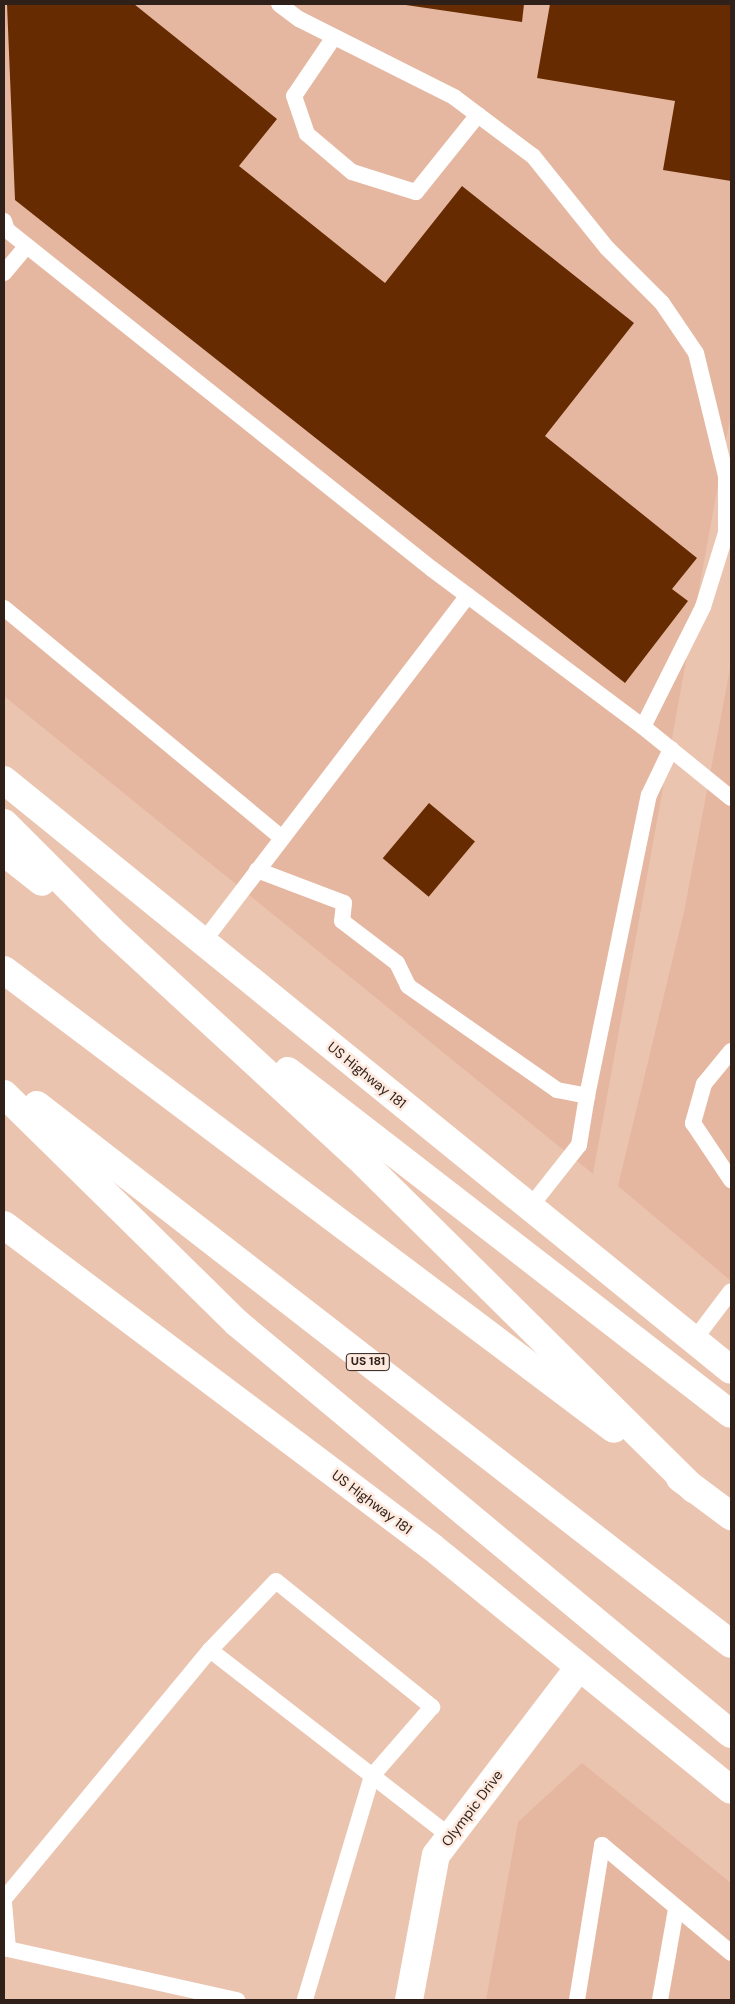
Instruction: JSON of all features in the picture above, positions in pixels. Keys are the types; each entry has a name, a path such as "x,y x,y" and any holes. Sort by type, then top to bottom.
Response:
{"main road":[{"name":"US Highway 181","path":"4,780 731,1370"},
{"path":"4,823 111,930 357,1156 694,1489"},
{"path":"4,852 731,1414"},
{"path":"4,970 731,1516"},
{"name":"US 181","path":"4,1080 731,1644"},
{"path":"4,1094 237,1323 731,1734"},
{"name":"US Highway 181","path":"4,1225 432,1547 731,1790"},
{"name":"Olympic Drive","path":"409,2000 436,1855 579,1667"}],"lane":[{"path":"279,4 299,19 454,97 533,156 607,248 662,303 696,353 726,476 726,533 703,607 643,727"},
{"path":"334,37 294,96 307,134 352,172 416,192 478,115"},
{"path":"4,221 7,230 27,246 468,596 643,727 731,798"},
{"path":"4,273 27,246"},
{"path":"203,942 281,837 468,596"},
{"path":"4,608 281,837"},
{"path":"530,1207 578,1145 649,795 671,749"},
{"path":"256,870 344,903 342,921 398,963 408,986 556,1090 587,1096"},
{"path":"731,1051 704,1084 693,1123 731,1180"},
{"path":"694,1340 731,1291"},
{"path":"4,1898 210,1650 276,1581 432,1707 372,1776 305,2000"},
{"path":"210,1650 450,1836"},
{"path":"577,2000 602,1845 676,1909 731,1953"},
{"path":"4,1903 8,1949 237,2000"},
{"path":"660,2000 676,1909"}],"shaded area":[{"path":"4,4 731,4 731,413 593,1174 4,696"},
{"path":"731,663 731,1281 618,1186 684,912"},
{"path":"582,1763 731,1883 731,2000 486,2000 518,1822"}],"building":[{"path":"7,4 134,4 277,119 239,166 385,283 462,186 634,323 545,436 697,558 672,589 688,601 625,683 15,200"},
{"path":"399,4 524,4 522,22"},
{"path":"550,4 731,4 731,181 663,170 675,101 537,78"},
{"path":"429,803 475,842 429,897 383,858"}]}
